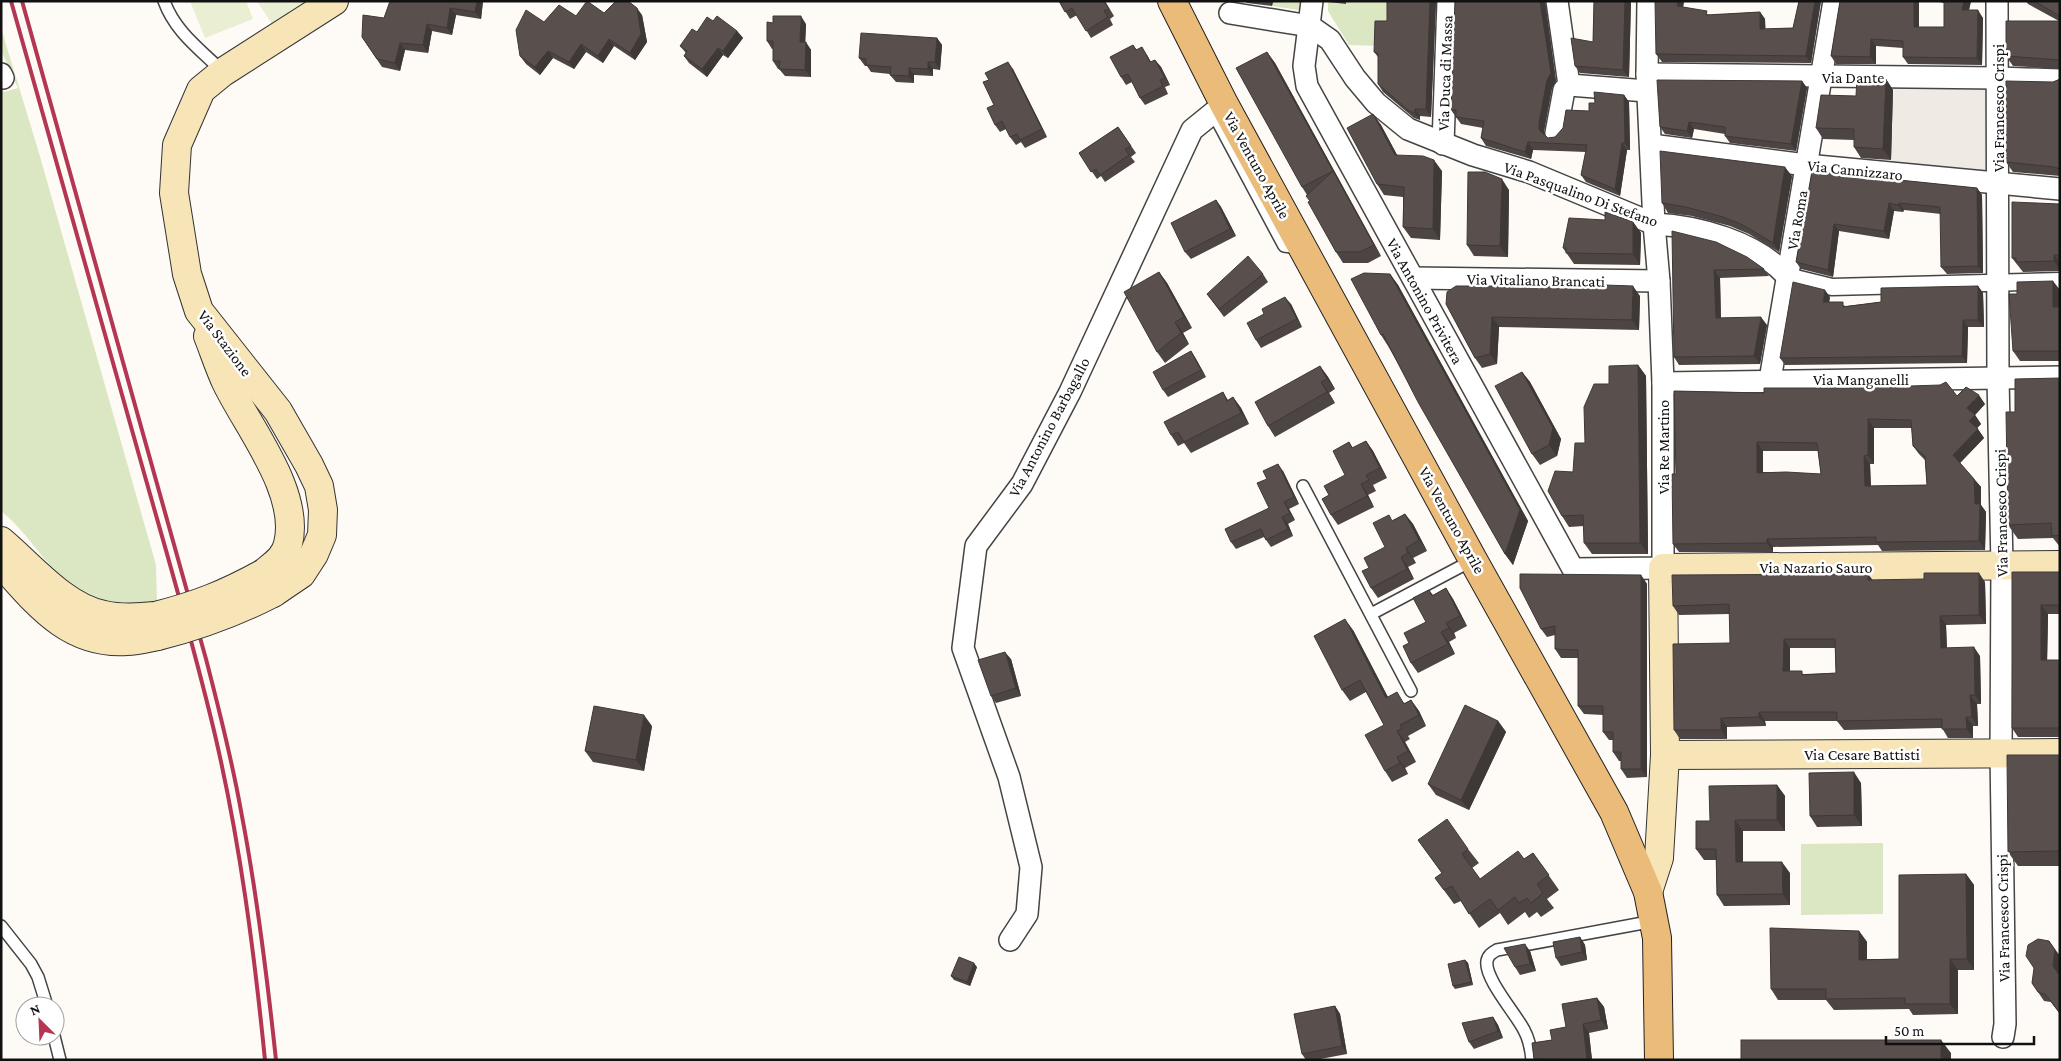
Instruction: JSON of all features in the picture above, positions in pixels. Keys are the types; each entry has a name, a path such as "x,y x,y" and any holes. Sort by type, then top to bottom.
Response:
{"main road":[{"name":"Via Stazione","path":"269,583 301,574 314,554 322,535 324,510 319,486 278,411 199,311 187,274 174,193 178,145 201,90 224,72 334,1"},
{"name":"Via Ventuno Aprile","path":"1172,1 1218,109 1304,249 1473,560 1614,812 1648,892 1654,921 1657,938 1659,1060"},
{"path":"1,563 33,601 70,629 108,640 127,642 193,606 229,592 269,583 288,546 290,516 272,468 226,382 199,311"},
{"path":"1,541 54,590 80,605 102,615 130,618 156,626"},
{"name":"Via Nazario Sauro","path":"1663,568 2060,565"},
{"name":"Via Re Martino","path":"1648,892 1659,858 1664,755 1663,568"},
{"name":"Via Cesare Battisti","path":"1664,755 2060,753"}],"street":[{"name":"Via Antonino Privitera","path":"1312,1 1304,66 1307,86 1572,569"},
{"name":"Via Duca di Massa","path":"1443,144 1448,1"},
{"path":"1556,133 1564,90 1569,85 1557,1"},
{"name":"Via Re Martino","path":"1648,1 1647,82 1663,383 1663,568"},
{"name":"Via Roma","path":"1770,380 1834,1"},
{"name":"Via Francesco Crispi","path":"1997,1 1998,378 2002,566 1998,1029"},
{"name":"Via Pasqualino Di Stefano","path":"1230,14 1310,26 1330,40 1355,78 1376,104 1408,129 1473,156 1529,172 1654,224 1673,225 1740,242 1778,266 1787,276 1832,287 2060,281"},
{"name":"Via Dante","path":"1569,85 1821,77 2060,80"},
{"name":"Via Antonino Barbagallo","path":"1010,940 1027,914 1031,867 1009,777 963,648 976,546 1022,484 1070,392 1192,130 1218,109"},
{"name":"Via Cannizzaro","path":"1651,145 1806,165 2060,189"},
{"name":"Via Vitaliano Brancati","path":"1413,278 1659,281"},
{"name":"Via Manganelli","path":"1663,383 2060,377"},
{"name":"Via Nazario Sauro","path":"1572,569 1663,568"}],"lane":[{"path":"164,1 168,12 187,39 224,72"},
{"path":"1303,486 1411,691"},
{"path":"1371,614 1473,560"},
{"path":"1532,1060 1530,1044 1524,1030 1490,977 1486,963 1489,955 1497,950 1654,921"},
{"path":"1,926 31,964 38,977 43,996"},
{"path":"56,1046 60,1060"}],"green space":[{"path":"190,1 246,1 253,19 205,38"},
{"path":"257,1 307,1 272,24"},
{"path":"1273,1 1300,1 1299,10 1272,6"},
{"path":"1346,1 1404,1 1380,46 1349,45 1328,11 1328,2 1345,4"},
{"path":"1,28 39,153 156,565 157,602 133,605 119,604 96,597 74,585 47,562 20,529 1,511 1,86 4,92 18,88 1,50"},
{"path":"1883,843 1883,914 1801,915 1801,844"}],"shaded area":[{"path":"1894,77 1998,78 1998,184 1890,174"}],"building":[{"path":"390,1 477,1 475,12 450,8 447,28 427,24 423,45 400,43 395,63 377,59 362,37 363,15 384,18"},
{"path":"587,1 604,13 616,1 628,1 637,8 641,34 630,53 609,39 598,56 581,44 569,62 548,51 535,67 520,56 516,30 526,10 544,22 559,5 576,16"},
{"path":"1059,1 1104,1 1109,9 1104,11 1108,17 1086,31 1072,8 1065,12"},
{"path":"1387,1 1430,1 1426,109 1415,109 1415,113 1409,111 1378,84 1378,53 1374,52 1375,21 1387,21"},
{"path":"1455,1 1540,1 1551,73 1547,80 1539,130 1548,138 1555,137 1563,128 1566,110 1589,111 1589,103 1595,103 1594,92 1624,95 1625,143 1622,143 1615,189 1581,175 1587,145 1528,142 1525,152 1481,138 1484,121 1456,117 1456,110 1451,110"},
{"path":"1594,1 1625,1 1623,70 1575,66 1571,38 1593,42"},
{"path":"1655,1 1678,1 1677,6 1707,11 1706,15 1760,12 1760,29 1793,28 1799,1 1815,1 1806,56 1656,54"},
{"path":"1840,1 1914,1 1914,27 1944,27 1944,1 1964,1 1962,10 1978,10 1977,58 1903,57 1903,41 1871,39 1870,57 1831,56"},
{"path":"2034,1 2060,1 2060,16"},
{"path":"717,16 737,31 723,51 718,48 702,69 684,56 687,51 680,46 692,29 697,32 707,17 713,21"},
{"path":"773,16 801,16 800,42 806,42 805,70 779,69 780,61 773,61 773,41 767,41 767,22 773,23"},
{"path":"2006,21 2060,21 2060,60 2006,56"},
{"path":"861,33 937,38 935,62 928,62 928,69 909,68 909,76 890,75 891,67 866,65 866,59 859,58"},
{"path":"1133,45 1136,50 1142,47 1150,62 1155,60 1165,78 1160,80 1163,86 1140,98 1128,74 1121,77 1110,57"},
{"path":"1267,52 1333,171 1302,187 1236,68"},
{"path":"1008,62 1042,129 1020,140 1017,134 1010,137 1002,121 995,125 987,108 994,105 983,82 989,80 985,73"},
{"path":"1857,78 1886,79 1883,149 1854,147 1854,129 1816,128 1821,95 1856,96"},
{"path":"2060,79 2060,169 2006,162 2006,81 2053,82"},
{"path":"1657,80 1802,81 1791,144 1725,136 1725,127 1689,122 1687,131 1660,127"},
{"path":"1373,114 1395,155 1423,156 1434,160 1433,229 1403,227 1404,187 1377,184 1347,128"},
{"path":"1118,127 1131,146 1125,149 1129,155 1100,175 1096,169 1091,172 1079,153"},
{"path":"1660,151 1785,167 1773,243 1743,225 1723,217 1662,203"},
{"path":"1333,171 1374,245 1360,252 1336,252 1306,196"},
{"path":"1812,171 1977,188 1978,266 1941,267 1940,207 1899,203 1898,205 1889,203 1884,231 1834,224 1828,270 1796,262"},
{"path":"1468,172 1485,172 1502,179 1500,246 1467,245"},
{"path":"1216,200 1230,229 1185,252 1171,223"},
{"path":"2012,202 2060,204 2060,255 2054,255 2054,261 2016,262 2016,258 2012,258"},
{"path":"1605,212 1633,222 1633,254 1566,253 1566,248 1563,248 1569,218 1605,220"},
{"path":"1672,231 1716,242 1747,257 1764,269 1714,270 1716,318 1761,317 1754,356 1674,357"},
{"path":"1248,256 1263,274 1219,309 1207,294"},
{"path":"1159,272 1184,317 1175,322 1181,333 1157,352 1124,292"},
{"path":"1364,273 1390,274 1520,510 1505,554 1418,402 1383,334 1381,335 1351,279"},
{"path":"2053,281 2053,307 2060,307 2060,351 2013,351 2009,294 2017,294 2017,282"},
{"path":"1793,282 1825,290 1823,302 1843,302 1843,307 1881,302 1881,288 1978,286 1978,320 1963,320 1962,356 1780,358"},
{"path":"1577,284 1633,286 1632,320 1492,317 1490,354 1475,358 1446,304 1447,292 1456,286 1577,286"},
{"path":"1285,297 1297,319 1256,340 1247,323 1264,314 1262,309"},
{"path":"1191,351 1201,370 1163,390 1153,372"},
{"path":"1638,365 1640,543 1584,543 1583,515 1562,516 1548,491 1555,471 1573,472 1575,443 1585,443 1584,407 1594,384 1609,384 1609,366"},
{"path":"1320,366 1327,379 1321,382 1327,392 1268,426 1255,402"},
{"path":"1522,372 1553,428 1549,445 1532,454 1495,386"},
{"path":"2060,378 2060,535 2052,536 2051,523 2008,525 2006,412 2015,412 2015,379"},
{"path":"1946,382 1957,396 1966,387 1979,395 1967,408 1975,415 1969,421 1978,429 1953,455 1974,479 1975,504 1980,504 1979,541 1876,542 1876,537 1767,539 1767,543 1673,544 1672,474 1676,474 1674,391 1764,393 1764,388 1940,385","holes":["1868,419 1911,420 1913,446 1925,456 1927,485 1865,486 1864,456 1868,455","1757,442 1817,443 1821,474 1757,473"]},
{"path":"1223,392 1227,401 1233,397 1241,413 1184,442 1178,432 1171,435 1164,422"},
{"path":"1366,441 1380,468 1366,475 1369,480 1361,484 1367,496 1331,515 1322,499 1329,495 1324,486 1345,475 1333,451 1349,442 1352,448"},
{"path":"1278,464 1294,497 1284,502 1290,513 1282,517 1288,529 1266,540 1261,529 1231,542 1225,529 1269,508 1257,483 1267,479 1263,471"},
{"path":"1405,514 1419,540 1406,548 1408,553 1401,557 1407,569 1371,588 1362,571 1369,568 1364,558 1385,547 1373,523 1389,515 1392,521"},
{"path":"2012,572 2060,572 2060,605 2041,605 2041,660 2060,660 2060,728 2012,728"},
{"path":"1924,573 1979,573 1979,615 1940,616 1941,648 1974,647 1975,695 1970,695 1972,717 1966,717 1967,729 1942,729 1942,719 1837,721 1837,712 1759,712 1759,717 1721,718 1721,730 1674,730 1673,644 1730,643 1729,604 1673,606 1672,575 1868,574 1868,580 1924,579","holes":["1784,639 1835,639 1836,673 1802,675 1802,671 1783,671"]},
{"path":"1520,574 1641,575 1641,769 1621,769 1621,752 1613,752 1613,732 1603,732 1603,706 1578,706 1578,650 1555,649 1555,626 1541,629 1520,588"},
{"path":"1446,588 1460,616 1446,623 1449,628 1441,632 1448,644 1411,663 1403,646 1409,643 1404,633 1426,622 1413,598 1429,590 1432,596"},
{"path":"1345,619 1386,698 1397,692 1404,704 1411,700 1419,715 1400,725 1402,728 1397,731 1408,751 1397,757 1400,763 1385,771 1365,735 1384,725 1360,680 1342,690 1314,636"},
{"path":"1005,652 1016,688 991,696 978,660"},
{"path":"1465,705 1498,721 1461,800 1428,784"},
{"path":"594,706 644,715 636,760 585,751"},
{"path":"2007,755 2060,755 2060,851 2008,852"},
{"path":"1854,772 1854,815 1810,816 1809,773"},
{"path":"1777,785 1777,820 1735,820 1736,862 1782,862 1783,894 1717,895 1716,849 1696,849 1696,821 1710,821 1709,786"},
{"path":"1447,819 1468,849 1462,854 1480,879 1518,851 1524,859 1533,853 1549,875 1537,884 1543,893 1531,903 1527,898 1519,903 1515,897 1498,910 1490,899 1469,914 1452,886 1444,890 1435,878 1442,873 1418,840"},
{"path":"1966,874 1967,959 1950,959 1950,1004 1905,1004 1905,998 1826,999 1826,989 1771,989 1770,928 1859,931 1859,960 1899,959 1899,875"},
{"path":"1580,937 1582,952 1556,958 1553,942"},
{"path":"2038,939 2049,941 2055,950 2053,966 2060,976 2060,1012 2045,994 2038,992 2032,983 2034,968 2026,956 2028,945"},
{"path":"1525,944 1530,964 1515,967 1504,948"},
{"path":"959,957 974,963 967,982 951,976"},
{"path":"1465,960 1471,982 1453,986 1448,964"},
{"path":"1597,998 1601,1020 1583,1024 1587,1060 1534,1059 1532,1043 1552,1040 1550,1030 1566,1027 1562,1004"},
{"path":"1335,1006 1342,1046 1302,1054 1294,1014"},
{"path":"1493,1017 1498,1031 1469,1042 1462,1023"},
{"path":"1741,1040 1941,1040 1941,1060 1741,1060"}],"railway":[{"path":"11,1 198,665 215,735 239,856 265,1060"},
{"path":"22,1 206,659 225,735 257,904 276,1060"}]}
